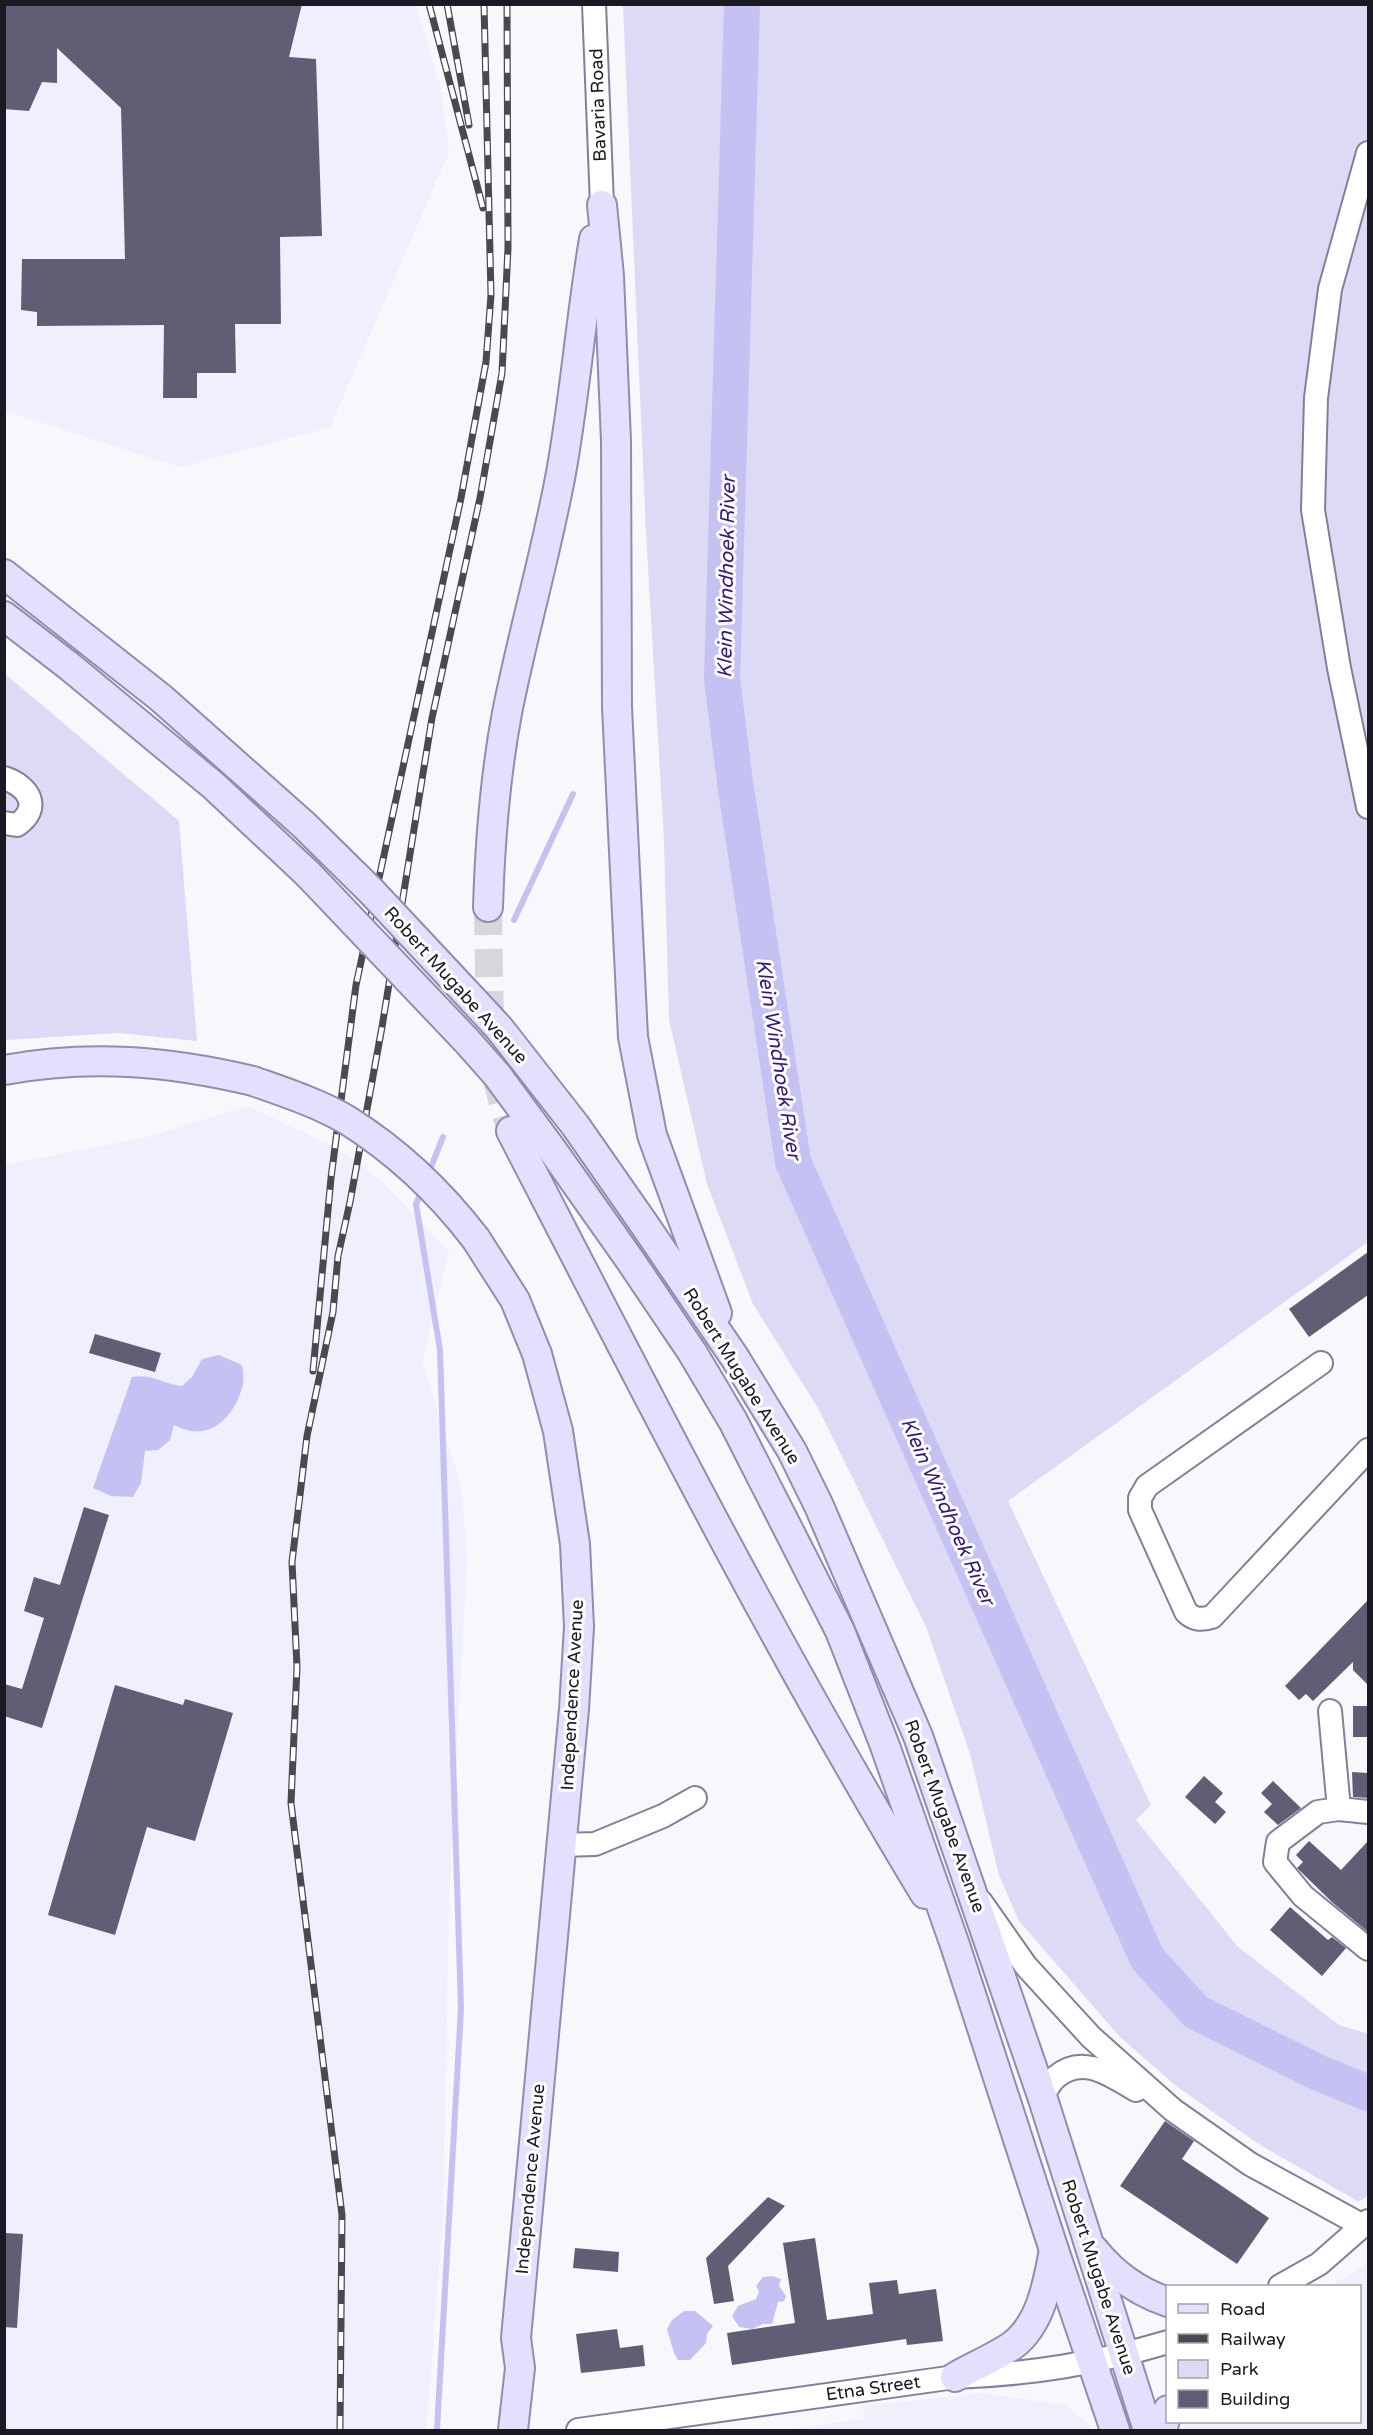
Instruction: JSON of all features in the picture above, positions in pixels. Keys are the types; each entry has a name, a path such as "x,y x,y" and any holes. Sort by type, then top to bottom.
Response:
{"main road":[{"path":"488,907 495,796 507,713 536,592 561,472 593,248 602,205"},
{"path":"602,205 609,276 616,441 617,706 633,1037 652,1135 688,1238 735,1358"},
{"name":"Robert Mugabe Avenue","path":"4,574 169,705 304,825 372,892 473,1000 499,1028 575,1125 735,1358 792,1451 844,1562 918,1736 1042,2096 1148,2430"},
{"name":"Robert Mugabe Avenue","path":"4,616 69,666 214,786 308,874 466,1040 497,1075 553,1151 692,1352 739,1431 840,1631 885,1746 955,1945 1115,2430"},
{"name":"Independence Avenue","path":"4,1070 68,1062 139,1062 205,1070 253,1081 324,1108 393,1153 423,1178 453,1210 476,1239 515,1300 537,1354 553,1408 565,1469 575,1544 579,1627 574,1709 516,2338 520,2368 513,2430"},
{"path":"511,1131 719,1531 864,1794 955,1945"},
{"path":"1086,2235 1094,2251 1111,2270 1141,2291 1166,2302"},
{"path":"956,2377 1014,2344 1024,2333 1035,2316 1047,2286 1054,2250"},
{"name":"Independence Avenue","path":"497,2430 505,2368 516,2338"},
{"path":"1162,2430 1166,2414"}],"street":[{"name":"Bavaria Road","path":"594,4 602,205"},
{"path":"1368,153 1330,289 1316,398 1312,510 1339,668 1368,807"},
{"path":"4,778 24,789 30,799 27,818 17,825 4,823"},
{"path":"1321,1363 1147,1486 1140,1498 1140,1510 1186,1612 1192,1618 1203,1620 1212,1617 1368,1450"},
{"path":"1330,1711 1339,1809"},
{"path":"561,1845 595,1844 663,1816 695,1798"},
{"path":"1368,1812 1339,1809 1317,1812 1278,1842 1275,1862 1303,1896 1368,1949"},
{"path":"972,1889 1026,1966 1091,2037 1173,2110"},
{"path":"1042,2096 1056,2077 1078,2066 1096,2068 1173,2110 1250,2164 1366,2224 1319,2264 1282,2285"},
{"name":"Etna Street","path":"578,2430 956,2377 1013,2375 1093,2362 1166,2342"}],"shaded area":[{"path":"5,5 416,5 441,90 449,152 330,427 180,467 5,411"},
{"path":"247,1106 333,1146 379,1179 449,1251 422,1361 461,1486 467,1558 449,1898 443,2215 426,2430 5,2430 5,1165 148,1137"},
{"path":"219,1355 242,1365 243,1370 243,1382 239,1396 227,1417 209,1429 198,1431 186,1430 174,1425 170,1440 158,1450 145,1451 141,1483 133,1497 111,1496 93,1488 132,1377 146,1376 182,1386 192,1377 202,1359"},
{"path":"1368,2262 1368,2430 1183,2430 1185,2423 1361,2423 1361,2285 1333,2285"},
{"path":"772,2276 781,2279 779,2286 786,2296 784,2301 778,2302 772,2324 763,2324 752,2329 739,2327 732,2316 738,2306 756,2299 759,2292 756,2286 763,2277"},
{"path":"684,2311 695,2311 713,2326 707,2334 706,2343 690,2360 678,2360 667,2329 672,2320"},
{"path":"981,2393 1065,2405 1089,2425 1091,2430 780,2430 865,2419 862,2406"}],"green space":[{"path":"623,5 1368,5 1368,1242 1008,1501 1151,1805 1136,1820 1238,1947 1339,2025 1368,2034 1368,2195 1359,2202 1257,2143 1175,2085 1120,2037 1019,1921 999,1875 970,1754 927,1629 818,1408 753,1304 707,1184 669,1020 664,840 646,533"},
{"path":"4,673 179,821 197,1041 119,1033 5,1040"}],"building":[{"path":"4,4 302,4 289,57 316,59 322,236 280,237 281,324 235,324 236,373 197,373 197,398 163,398 164,325 37,326 37,312 21,310 22,259 125,259 121,108 57,48 57,83 42,82 29,111 4,109"},
{"path":"1368,1252 1368,1295 1309,1337 1289,1309"},
{"path":"95,1334 161,1353 155,1372 89,1353"},
{"path":"84,1507 109,1515 42,1728 4,1716 4,1684 22,1689 44,1618 24,1611 34,1577 60,1585"},
{"path":"1368,1600 1368,1685 1353,1670 1353,1662 1313,1701 1306,1694 1299,1700 1285,1686"},
{"path":"115,1685 183,1705 185,1699 233,1713 195,1841 147,1827 115,1935 48,1915"},
{"path":"1353,1706 1368,1706 1368,1737 1353,1737"},
{"path":"1352,1772 1368,1773 1368,1798 1353,1797"},
{"path":"1204,1776 1223,1793 1215,1802 1226,1812 1215,1824 1185,1797"},
{"path":"1273,1781 1301,1808 1278,1825 1264,1812 1272,1804 1261,1793"},
{"path":"1309,1841 1341,1870 1368,1841 1368,1932 1333,1903 1297,1868 1303,1862 1296,1855"},
{"path":"1290,1907 1328,1940 1332,1937 1346,1948 1322,1976 1270,1930"},
{"path":"1165,2121 1194,2141 1182,2159 1269,2218 1237,2264 1120,2186"},
{"path":"768,2197 785,2206 728,2266 734,2301 714,2304 706,2258"},
{"path":"4,2233 23,2234 17,2328 4,2327"},
{"path":"815,2238 827,2320 873,2314 869,2283 897,2280 899,2294 936,2289 943,2341 907,2345 906,2339 732,2365 727,2333 795,2323 783,2243"},
{"path":"575,2248 619,2252 618,2272 573,2268"},
{"path":"617,2329 620,2348 643,2345 645,2366 581,2373 576,2334"}],"waterway":[{"name":"Klein Windhoek River","path":"742,4 722,679 735,782 793,1162 1147,1958 1196,2012 1319,2073 1368,2093"},
{"path":"514,920 573,794"},
{"path":"429,1172 443,1137"},
{"path":"422,1190 416,1204 440,1350 461,2008 437,2430"}],"tunnel":[{"path":"488,907 490,1036 493,1067 511,1131"}],"railway":[{"path":"429,4 483,208"},
{"path":"447,4 469,125"},
{"path":"313,1371 331,1178 356,985 461,498 486,362 491,295 484,4"},
{"path":"340,2430 342,2215 291,1803 297,1667 292,1562 307,1436 333,1312 338,1256 382,1027 432,718 480,498 502,373 508,248 507,4"}]}
